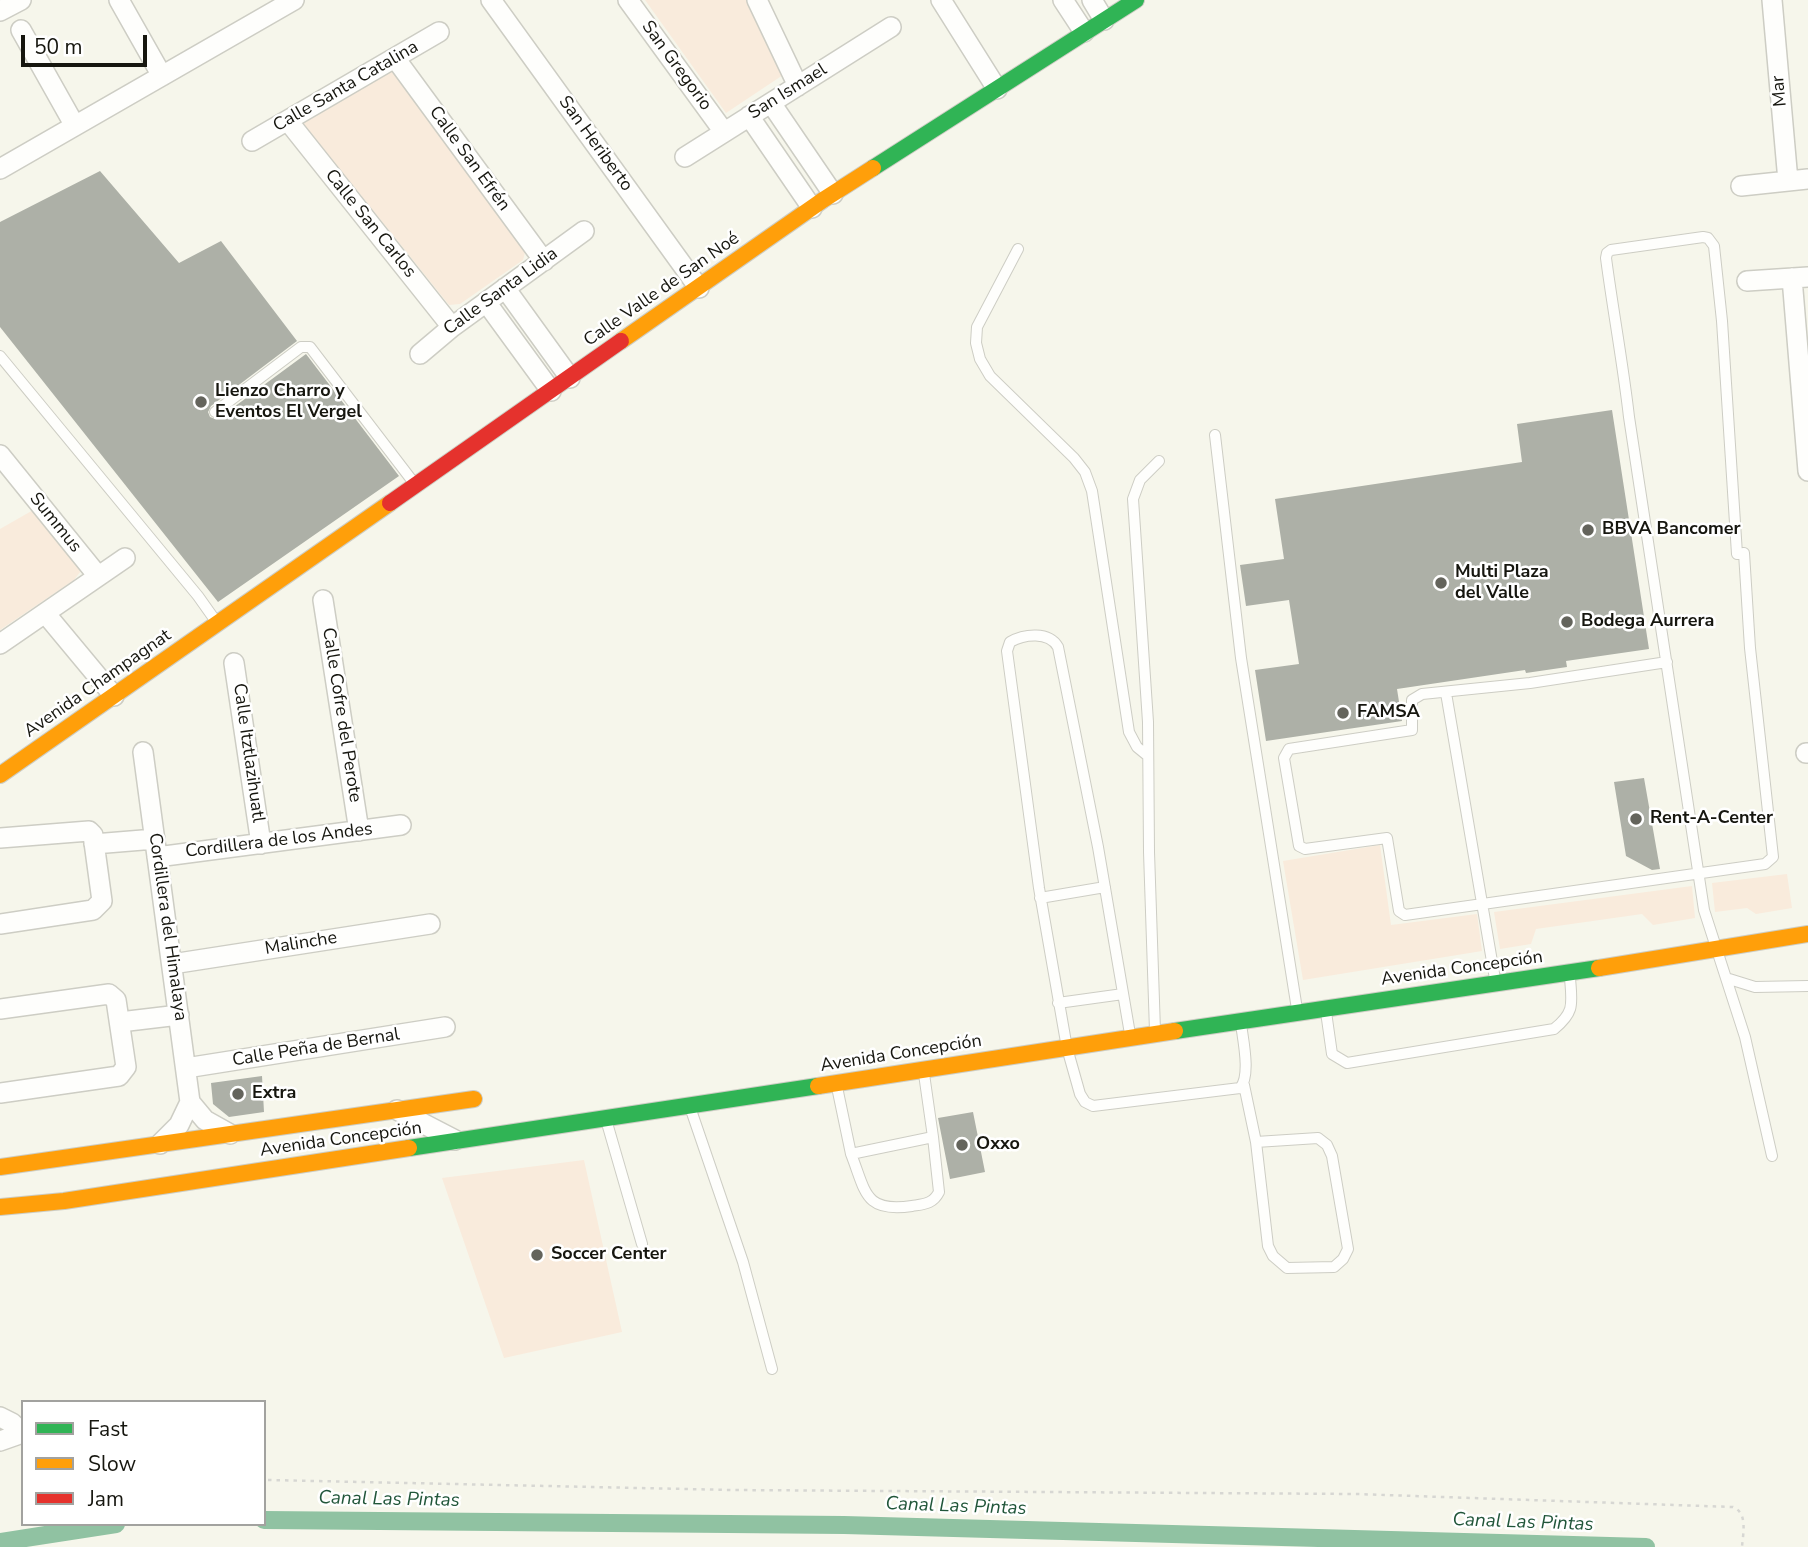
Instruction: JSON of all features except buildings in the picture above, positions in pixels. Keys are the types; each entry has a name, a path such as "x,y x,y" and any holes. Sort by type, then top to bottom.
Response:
{"street":[{"path":"0,11 21,0"},
{"path":"119,0 162,76"},
{"name":"San Heriberto","path":"491,0 699,288"},
{"name":"San Gregorio","path":"628,0 724,132"},
{"path":"757,0 798,86"},
{"path":"940,0 997,89"},
{"path":"1063,0 1084,32"},
{"path":"1092,0 1104,20"},
{"name":"Calle Valle de San Noé","path":"218,624 812,208 1136,0"},
{"name":"Mar","path":"1741,186 1798,180 1772,0"},
{"path":"0,169 282,3"},
{"name":"San Ismael","path":"685,157 891,27"},
{"path":"20,30 75,126"},
{"name":"Calle Santa Catalina","path":"252,141 439,32"},
{"name":"Calle San Efrén","path":"395,58 544,261"},
{"path":"771,103 833,194"},
{"path":"750,116 812,208"},
{"name":"Calle San Carlos","path":"288,121 452,327"},
{"name":"Calle Santa Lidia","path":"420,354 452,327 584,231"},
{"path":"1747,281 1800,278 1808,471"},
{"path":"505,288 570,377"},
{"path":"486,302 551,391"},
{"name":"Summus","path":"4,468 98,576"},
{"path":"0,644 125,558"},
{"name":"Calle Cofre del Perote","path":"323,600 359,831"},
{"path":"40,617 108,700"},
{"name":"Avenida Champagnat","path":"0,775 218,624"},
{"name":"Calle Itztlazihuatl","path":"234,663 261,844"},
{"name":"Cordillera del Himalaya","path":"143,752 190,1102"},
{"name":"Cordillera de los Andes","path":"94,844 156,848 261,844 401,825"},
{"path":"0,838 89,831 93,835 102,901 99,907 93,910 0,924"},
{"name":"Malinche","path":"172,964 430,924"},
{"name":"Avenida Concepción","path":"0,1207 459,1142 1495,982 1570,973 1808,934"},
{"path":"0,1009 109,994 117,1000 126,1067 119,1076 0,1093"},
{"path":"120,1022 179,1015"},
{"name":"Calle Peña de Bernal","path":"186,1068 446,1027"},
{"path":"0,1167 474,1099"},
{"path":"160,1144 179,1125 190,1102 205,1119 230,1135"},
{"path":"397,1110 459,1142"},
{"path":"0,1417 20,1431 17,1435 0,1441"}],"lane":[{"path":"1667,662 1530,683 1422,694 1415,697 1411,704 1412,730 1331,744 1294,747 1286,751 1284,758 1299,846 1305,849 1387,838 1401,915 1482,904 1699,873 1765,864 1773,857 1750,648 1744,553 1737,554 1722,321 1714,246 1708,238 1703,237 1611,250 1606,255 1699,873 1704,910 1745,1037 1772,1156"},
{"path":"1018,248 977,327 975,342 979,359 990,376 1085,472 1092,491 1129,732 1137,747 1148,757"},
{"path":"215,412 301,347 310,347 416,486"},
{"path":"0,356 198,596 218,624"},
{"path":"1215,435 1241,658 1297,1013"},
{"path":"1156,1034 1153,1012 1148,757 1133,499 1140,480 1159,461"},
{"path":"1131,1038 1105,887 1058,647 1051,638 1044,636 1016,639 1010,642 1007,651 1040,898 1067,1048 1080,1094 1093,1106 1236,1090 1244,1085"},
{"path":"1446,693 1495,982"},
{"path":"1040,898 1105,887"},
{"path":"1325,1008 1332,1054 1347,1063 1554,1029 1565,1020 1573,1007 1570,973"},
{"path":"1726,978 1755,987 1808,986"},
{"path":"1058,1003 1124,994"},
{"path":"1241,1021 1246,1076 1244,1085 1256,1142 1268,1246 1273,1256 1287,1268 1334,1267 1343,1259 1348,1249 1332,1156 1327,1145 1318,1138 1256,1142"},
{"path":"836,1084 851,1154 869,1198 878,1205 893,1208 929,1203 936,1199 939,1192 923,1070"},
{"path":"690,1106 743,1262 772,1369"},
{"path":"606,1119 642,1244"},
{"path":"851,1154 933,1137"}],"path":[{"path":"268,1480 732,1490 1356,1494 1733,1507 1739,1509 1743,1515 1742,1547"}],"shaded area":[{"path":"645,0 747,0 783,75 726,113"},
{"path":"393,69 526,249 523,260 460,304 449,305 302,122"},
{"path":"35,509 84,567 74,580 0,630 0,529"},
{"path":"1380,845 1391,925 1477,914 1482,951 1303,980 1283,861"},
{"path":"1787,874 1792,908 1756,914 1747,908 1715,912 1712,883"},
{"path":"1692,886 1695,918 1653,925 1642,914 1536,929 1531,944 1500,949 1494,912"},
{"name":"Soccer Center","path":"584,1160 622,1332 504,1358 442,1178"}],"waterway":[{"name":"Canal Las Pintas","path":"266,1520 844,1525 1646,1547"},
{"name":"Canal Las Pintas","path":"0,1542 103,1526"}],"traffic: fast":[{"path":"873,168 1136,0"},
{"path":"1175,1031 1599,968"},
{"path":"409,1148 818,1086"}],"traffic: slow":[{"path":"621,341 873,168"},
{"path":"0,775 390,503"},
{"path":"1599,968 1808,934"},
{"path":"818,1086 1175,1031"},
{"path":"0,1167 474,1099"},
{"path":"0,1207 64,1201 409,1148"}],"traffic: jam":[{"path":"390,503 621,341"}],"place":[{"name":"Lienzo Charro y Eventos El Vergel","path":"201,402"},
{"name":"BBVA Bancomer","path":"1588,530"},
{"name":"Multi Plaza del Valle","path":"1441,583"},
{"name":"Bodega Aurrera","path":"1567,622"},
{"name":"FAMSA","path":"1343,713"},
{"name":"Rent-A-Center","path":"1636,819"},
{"name":"Extra","path":"238,1094"},
{"name":"Oxxo","path":"962,1145"},
{"name":"Soccer Center","path":"537,1255"}]}
